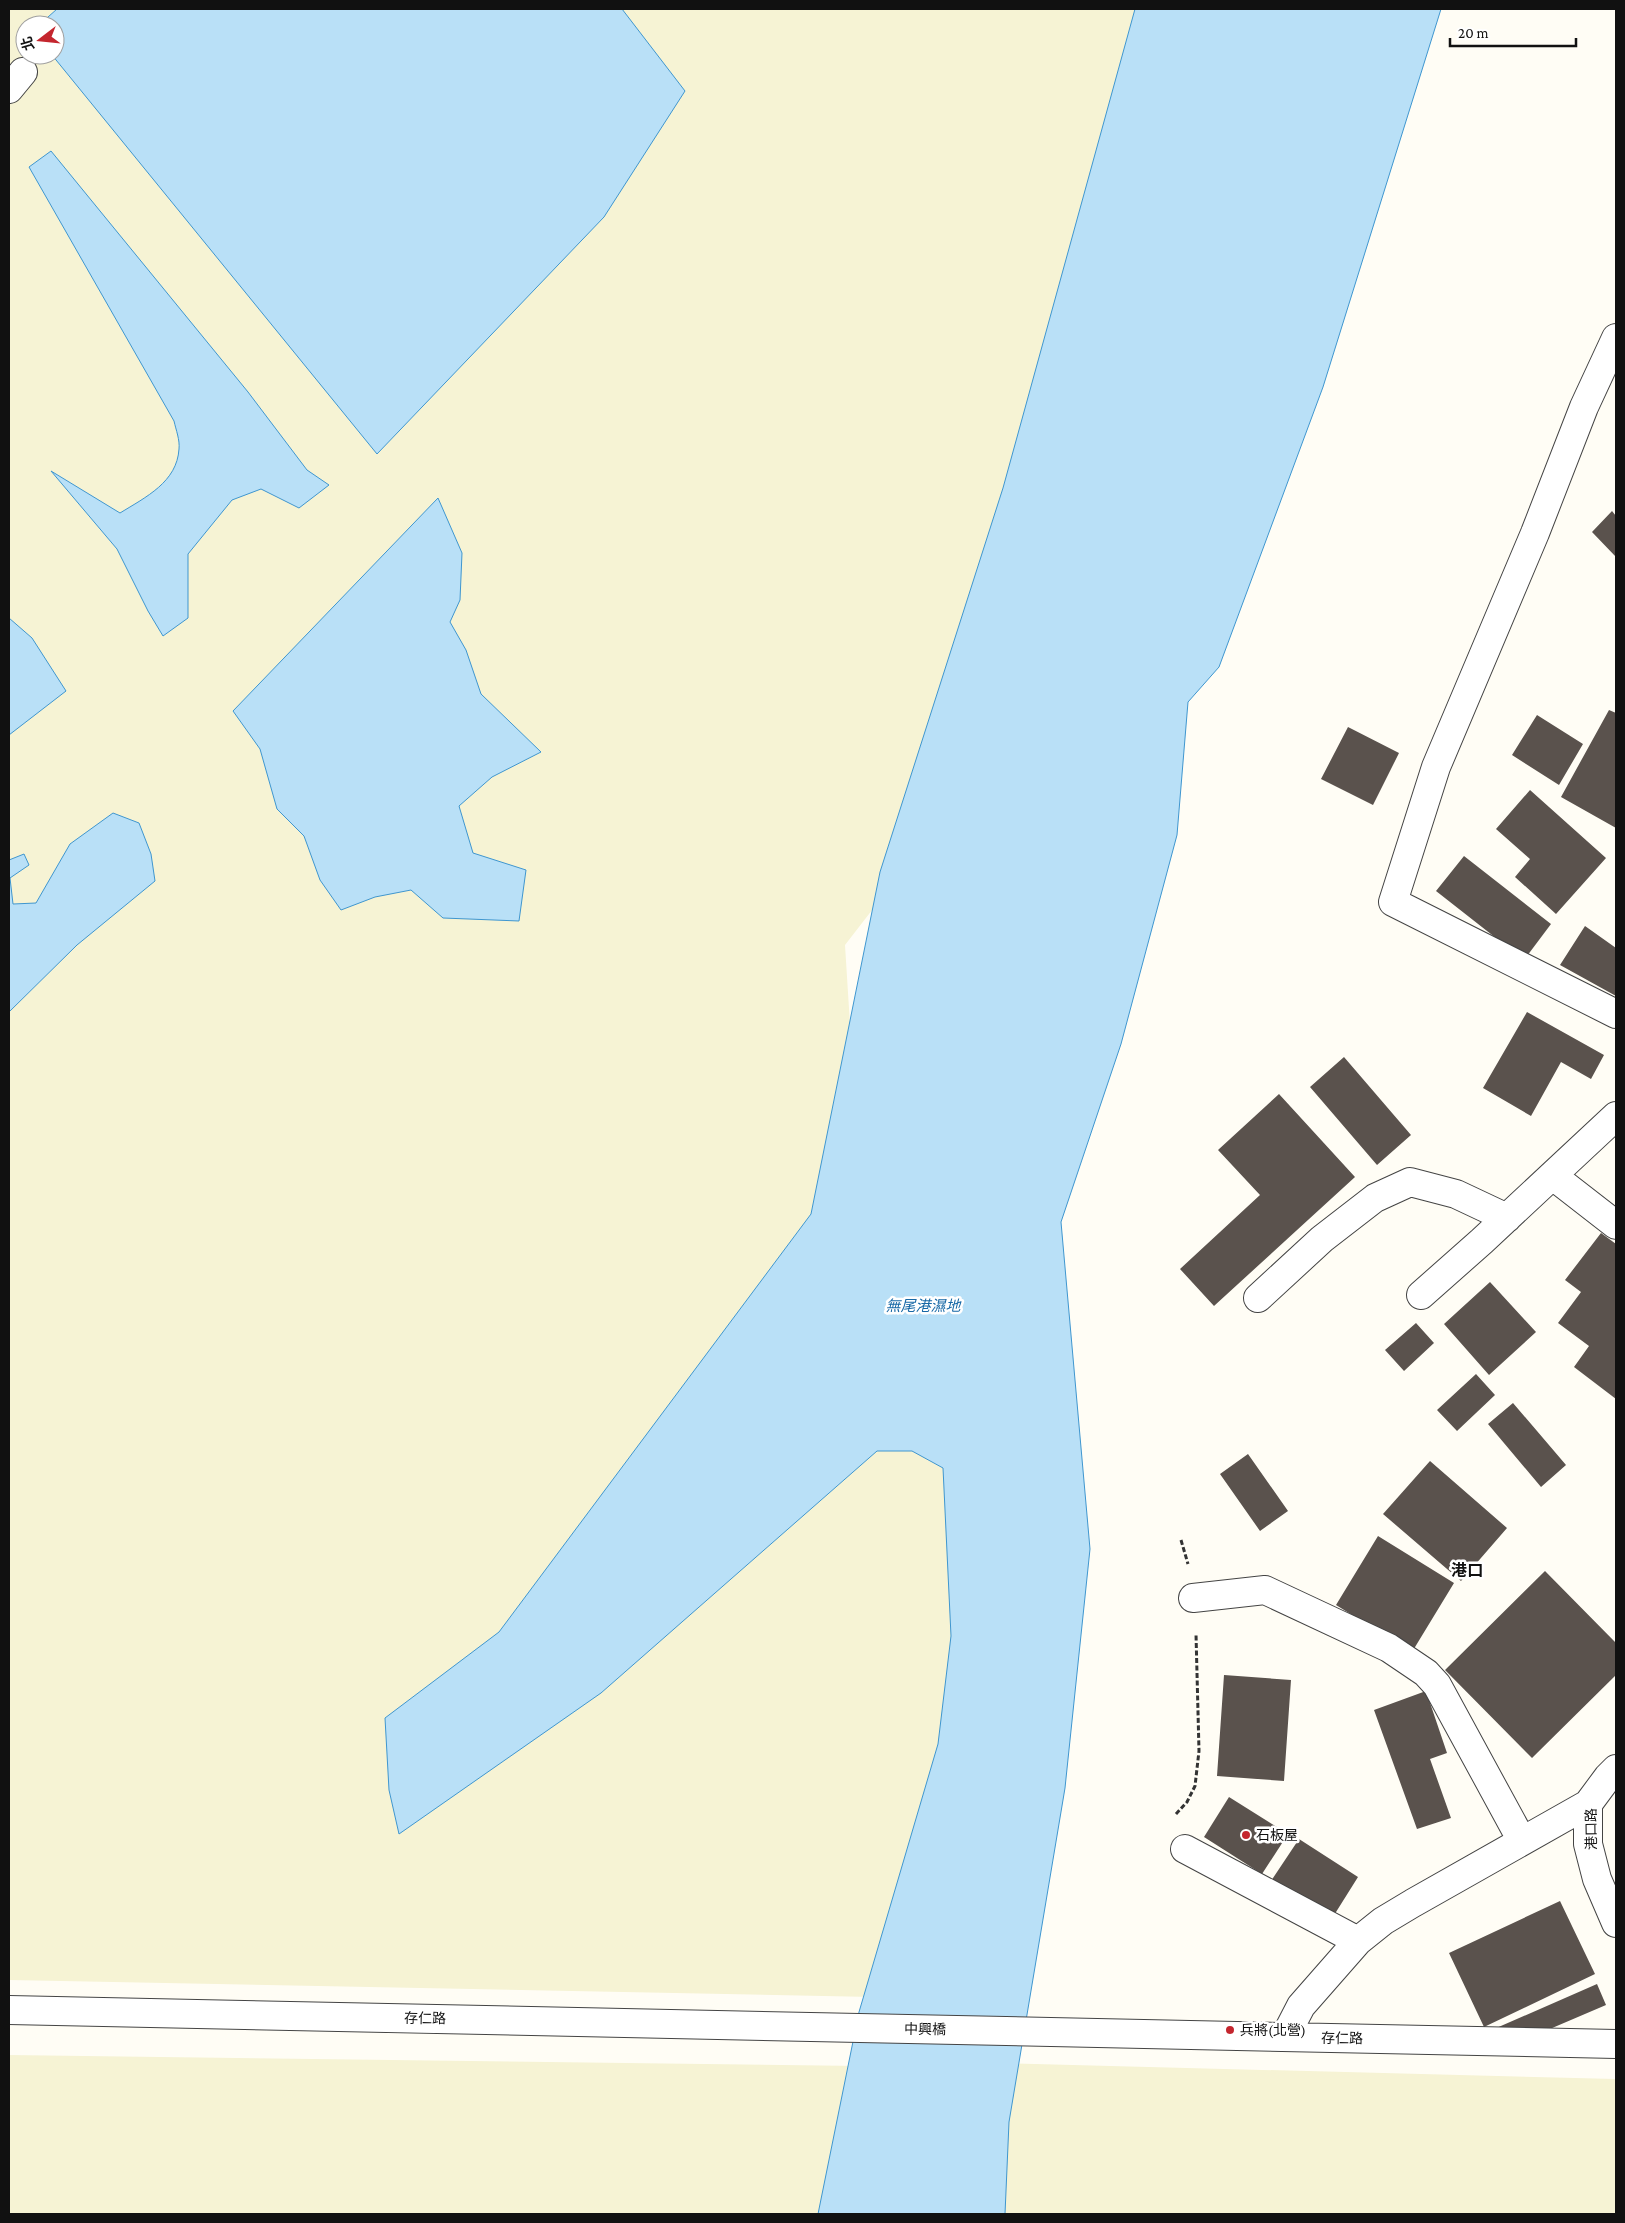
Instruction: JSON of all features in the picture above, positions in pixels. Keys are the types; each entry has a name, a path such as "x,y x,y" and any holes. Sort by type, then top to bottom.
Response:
{"street":[{"path":"1616,338 1584,407 1535,533 1436,767 1393,902 1616,1014"},
{"path":"1420,1295 1553,1176 1616,1116"},
{"path":"1553,1176 1616,1226"},
{"path":"1258,1298 1322,1239 1375,1198 1410,1182 1456,1194 1507,1218"},
{"path":"1193,1598 1265,1590 1390,1648 1426,1673 1437,1685 1522,1841"},
{"name":"港口路","path":"1616,1769 1588,1804 1588,1844 1597,1879 1616,1923"},
{"path":"1285,2037 1302,2006 1358,1940 1383,1921 1413,1903 1588,1804"},
{"path":"1185,1849 1358,1940"},
{"name":"存仁路","path":"9,2010 841,2027"},
{"name":"中興橋","path":"841,2027 1008,2030"},
{"name":"存仁路","path":"1008,2030 1616,2044"}],"path":[{"path":"1181,1540 1187,1558 1196,1622 1199,1751 1195,1786 1187,1802 1176,1813 1176,1833 1185,1849"}],"shaded area":[{"path":"9,9 1246,9 948,812 845,945 854,1088 979,1327 944,1872 873,1997 9,1980"},
{"path":"9,2055 862,2066 819,2214 9,2214"},
{"path":"995,2063 1616,2079 1616,2214 982,2214"}],"water":[{"path":"57,9 622,9 685,91 604,217 377,454 60,65 65,65 65,15 50,15"},
{"name":"無尾港濕地","path":"1135,9 1441,9 1323,387 1219,667 1188,702 1177,835 1121,1044 1061,1222 1090,1549 1065,1788 1009,2122 1005,2214 818,2214 859,2012 938,1744 951,1636 943,1468 912,1451 877,1451 601,1693 399,1834 389,1790 385,1718 499,1632 811,1214 880,872 1003,488"},
{"path":"51,151 248,392 307,470 329,485 299,508 261,489 232,500 188,554 188,618 163,636 148,611 117,549 51,471 120,513 150,494 166,480 173,471 177,461 179,446 174,421 29,167"},
{"path":"438,498 462,553 460,600 450,622 466,650 481,694 541,752 492,777 459,806 473,853 526,870 519,921 443,918 411,890 375,897 341,910 320,880 304,836 277,809 260,749 233,711"},
{"path":"9,618 32,638 66,691 9,735"},
{"path":"113,813 139,823 151,854 155,881 77,945 9,1012 9,860 24,854 29,865 10,878 13,904 36,903 70,844"}],"building":[{"path":"1612,511 1616,516 1616,557 1592,532"},
{"path":"1609,710 1616,713 1616,828 1561,797"},
{"path":"1537,715 1583,744 1559,785 1512,755"},
{"path":"1348,727 1399,753 1373,805 1321,779"},
{"path":"1530,790 1606,858 1556,914 1515,877 1530,859 1496,829"},
{"path":"1464,856 1551,924 1524,960 1436,891"},
{"path":"1585,926 1616,948 1616,996 1560,965"},
{"path":"1527,1012 1604,1055 1591,1079 1561,1062 1531,1116 1483,1088"},
{"path":"1344,1057 1411,1135 1377,1165 1310,1087"},
{"path":"1279,1094 1355,1177 1214,1306 1180,1269 1260,1195 1218,1150"},
{"path":"1601,1233 1616,1244 1616,1399 1574,1367 1589,1346 1558,1323 1581,1292 1565,1280"},
{"path":"1490,1282 1536,1332 1489,1375 1444,1324"},
{"path":"1416,1323 1434,1343 1404,1371 1385,1350"},
{"path":"1476,1374 1495,1395 1457,1431 1437,1410"},
{"path":"1513,1403 1566,1465 1541,1487 1488,1424"},
{"path":"1248,1454 1288,1511 1260,1531 1220,1474"},
{"path":"1430,1461 1507,1528 1461,1581 1383,1514"},
{"path":"1378,1536 1454,1583 1412,1652 1336,1605"},
{"path":"1545,1571 1616,1643 1616,1675 1532,1758 1445,1670"},
{"path":"1224,1675 1291,1680 1284,1781 1217,1776"},
{"path":"1426,1691 1447,1753 1430,1759 1451,1818 1417,1829 1374,1710"},
{"name":"石板屋","path":"1229,1797 1288,1834 1262,1874 1204,1837"},
{"path":"1299,1839 1358,1877 1331,1920 1271,1881"},
{"path":"1560,1901 1595,1974 1484,2027 1449,1953"},
{"path":"1597,1984 1606,2005 1503,2049 1494,2029"}],"place":[{"name":"石板屋","path":"1246,1835"},
{"name":"兵將(北營)","path":"1230,2030"}],"district":[{"name":"港口","path":"1467,1570"}]}
